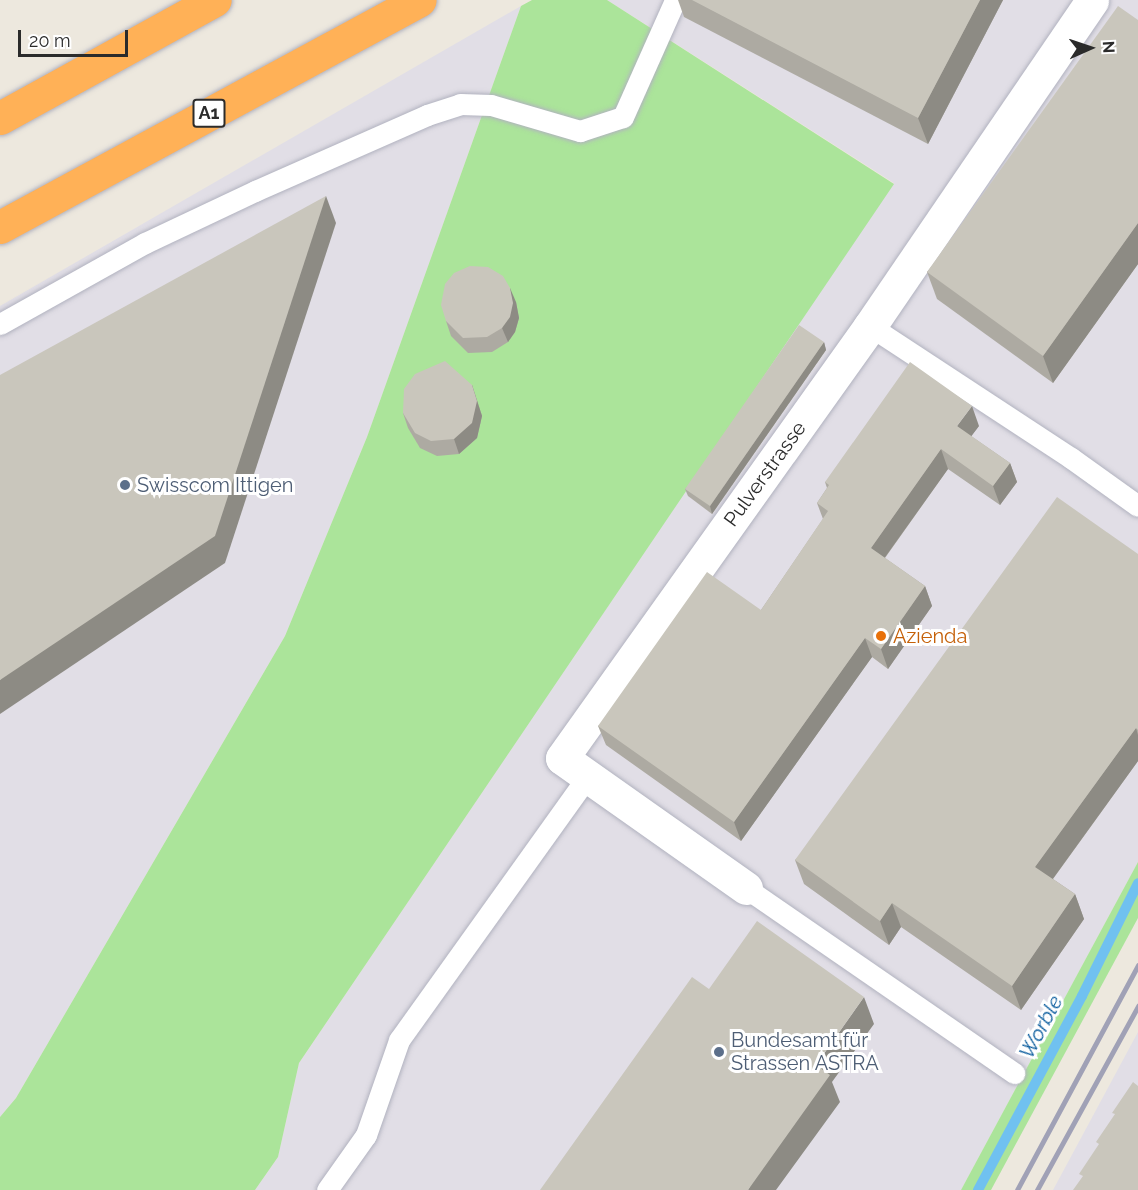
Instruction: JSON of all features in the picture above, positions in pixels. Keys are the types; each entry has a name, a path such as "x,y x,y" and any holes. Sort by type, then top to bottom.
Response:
{"highway":[{"path":"0,118 215,0"},
{"name":"A1","path":"0,227 419,0"}],"street":[{"name":"Pulverstrasse","path":"746,888 561,758 870,326 1092,0"}],"lane":[{"path":"0,324 145,243 190,221 365,141 460,104 491,105 580,131 623,117 675,0"},
{"path":"870,326 1071,458 1138,506"},
{"path":"327,1190 366,1135 399,1040 588,776"},
{"path":"746,888 1014,1073"}],"shaded area":[{"path":"607,0 1138,0 1138,862 961,1190 255,1190 278,1157 299,1063 894,183"},
{"path":"521,6 367,437 285,636 16,1098 0,1117 0,306"},
{"path":"1138,1032 1138,1190 1053,1190"}],"green space":[{"path":"532,0 607,0 894,184 299,1063 278,1157 255,1190 0,1190 0,1117 16,1098 285,636 367,437 521,6"},
{"path":"1138,862 1138,918 991,1190 961,1190"}],"building":[{"path":"692,0 980,0 918,118"},
{"path":"1118,6 1138,20 1138,223 1043,356 927,272"},
{"name":"Swisscom Ittigen","path":"326,196 215,536 0,680 0,375"},
{"path":"470,266 488,267 503,276 510,288 513,303 510,317 502,328 487,337 463,338 446,321 441,305 445,284 454,273"},
{"path":"799,325 824,342 710,506 685,489"},
{"path":"445,361 472,385 477,401 472,423 454,439 431,441 415,433 403,413 404,389 415,374"},
{"path":"910,362 972,406 957,426 1010,463 993,486 941,449 871,548 925,586 881,649 865,638 734,822 598,726 707,572 761,610 828,511 817,503 829,485 825,482"},
{"path":"1057,497 1138,554 1138,730 1136,728 1035,867 1075,894 1012,986 892,903 880,921 795,860"},
{"path":"757,921 864,997 816,1065 830,1075 748,1190 540,1190 692,977 709,989"},
{"path":"1133,1082 1138,1086 1138,1190 1073,1190 1083,1176 1079,1174 1099,1144 1096,1142 1115,1114 1112,1113"}],"waterway":[{"name":"Worble","path":"978,1190 1082,996 1138,883"}],"railway":[{"path":"1017,1190 1138,965"},
{"path":"1037,1190 1138,1006"}],"place":[{"name":"Swisscom Ittigen","path":"125,485"},
{"name":"Azienda","path":"881,636"},
{"name":"Bundesamt für Strassen ASTRA","path":"719,1052"}]}
